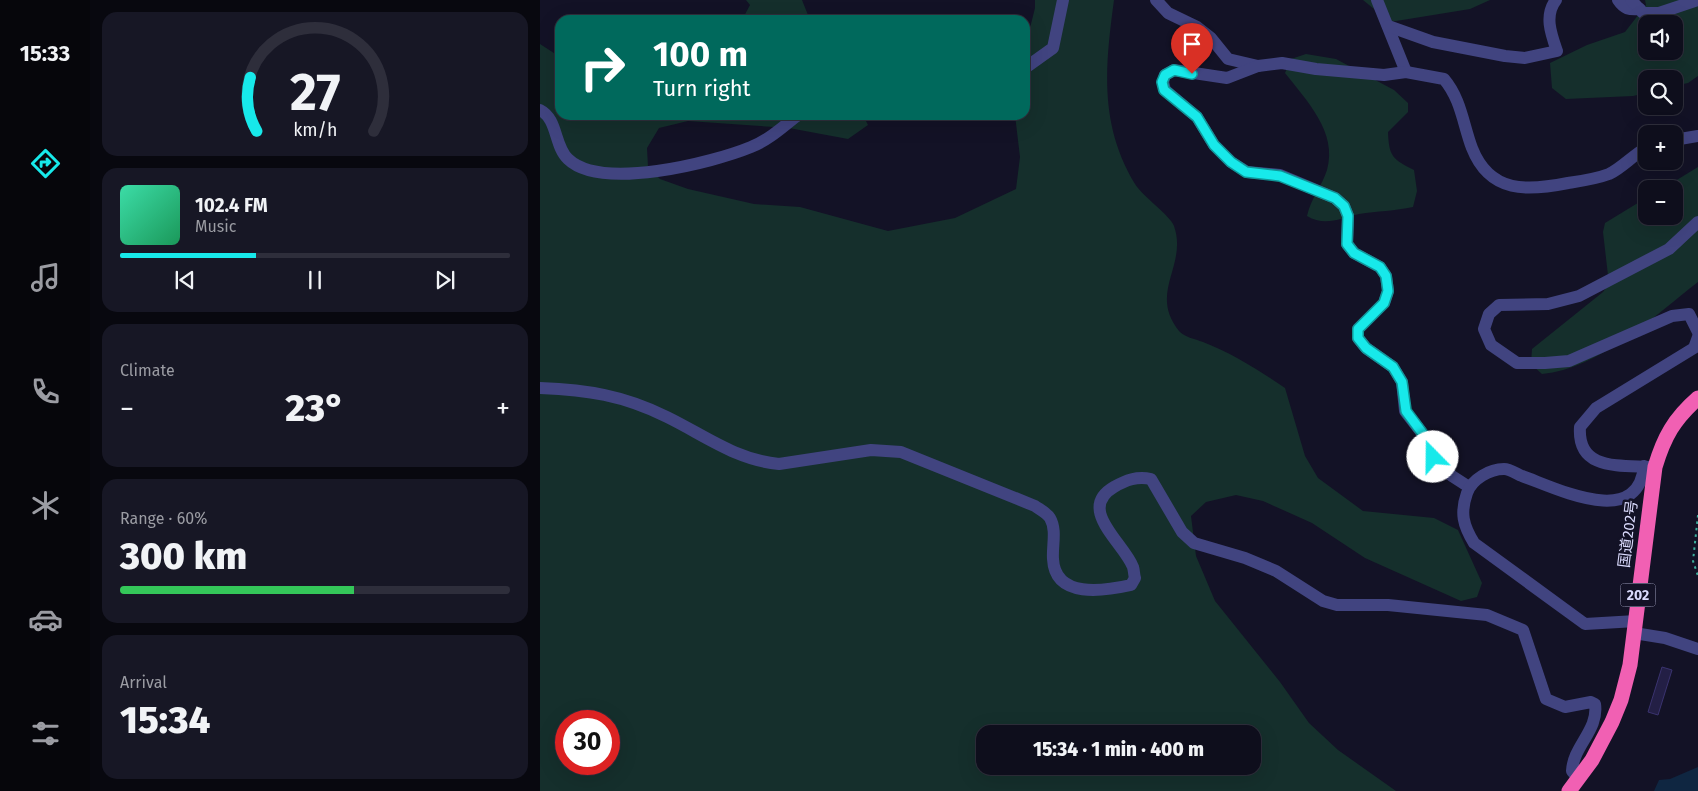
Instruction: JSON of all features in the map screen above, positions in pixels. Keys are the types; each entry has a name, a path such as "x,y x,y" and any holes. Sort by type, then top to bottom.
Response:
{"highway":[{"name":"国道202号","path":"1568,791 1592,760 1621,700 1630,665 1649,467 1680,414 1698,398"}],"street":[{"path":"1030,64 1053,48 1063,0"},
{"path":"1156,0 1168,14 1211,38 1228,60 1258,66"},
{"path":"1377,0 1406,72"},
{"path":"1388,26 1433,42 1525,58 1557,51 1550,28 1550,8 1556,0"},
{"path":"1618,0 1622,6 1629,10 1636,5 1644,13 1659,13 1698,0"},
{"path":"1469,488 1452,476 1433,457 1429,442 1406,411 1402,382 1393,367 1366,348 1358,338 1358,329 1384,303 1388,291 1386,276 1380,267 1354,253 1347,244 1348,216 1344,206 1335,198 1280,176 1246,172 1231,162 1214,145 1197,117 1164,90 1162,82 1165,75 1174,70 1227,78 1258,66 1282,63 1316,69 1384,75 1406,72 1444,79 1452,88 1472,149 1484,169 1498,181 1521,190 1547,187 1610,173 1638,154"},
{"path":"540,110 550,120 567,159 582,168 621,175 654,173 752,147 777,132 792,120"},
{"path":"1683,138 1698,136"},
{"path":"1698,222 1669,248 1579,296 1548,304 1499,305 1489,314 1484,329 1491,345 1517,363 1569,361 1650,324 1681,314 1689,314 1698,332"},
{"path":"1698,337 1694,348 1596,408 1580,426 1582,447 1586,454 1594,460 1611,464 1649,467 1635,490 1626,497 1608,501 1581,498 1505,469 1489,473 1476,480 1469,488 1462,515 1474,543 1585,624 1635,627 1698,649"},
{"path":"540,388 587,390 617,398 667,417 717,446 747,458 772,464 870,450 901,452 1035,506 1042,511 1049,517 1054,536 1053,560 1057,576 1070,586 1078,589 1106,591 1131,585 1135,578 1133,566 1099,513 1101,501 1109,490 1125,480 1151,479 1182,532 1194,543 1245,558 1276,571 1323,602 1337,605 1388,606 1486,616 1522,630 1546,699 1565,707 1591,702 1595,704 1595,722 1572,762 1572,771 1578,778"}],"path":[{"path":"1698,515 1692,560 1698,576"}],"green space":[{"path":"746,0 802,0 808,15 745,15 750,5"},
{"path":"1035,0 1114,0 1107,72 1110,117 1123,162 1135,184 1174,226 1177,240 1176,254 1167,291 1167,304 1170,317 1179,331 1235,357 1285,388 1305,456 1318,478 1363,511 1434,518 1458,530 1482,583 1477,597 1461,601 1365,558 1312,523 1263,501 1236,495 1206,502 1191,516 1196,556 1215,601 1280,682 1309,723 1338,750 1396,791 540,791 540,44 555,54 555,120 866,120 868,125 848,139 789,128 688,121 659,128 647,148 648,167 660,179 688,189 754,204 800,207 888,231 955,218 1016,189 1020,157 1016,120 1030,120 1030,28"},
{"path":"1363,0 1490,0 1470,9 1390,22"},
{"path":"1645,0 1698,0 1698,76 1683,84 1683,70 1638,70 1638,95 1633,96 1566,99 1552,88 1550,63 1587,45 1625,32 1638,15 1638,60 1683,60 1683,15 1638,15 1646,5"},
{"path":"1306,54 1336,59 1394,90 1408,103 1408,112 1388,132 1389,147 1393,156 1414,170 1417,191 1413,207 1359,214 1327,221 1320,221 1307,216 1311,203 1325,176 1329,156 1328,143 1318,117 1285,73 1291,59"},
{"path":"1698,167 1698,282 1644,325 1605,352 1563,370 1542,374 1531,364 1532,349 1603,292 1609,284 1603,232 1605,223 1638,203 1638,225 1683,225 1683,180 1677,180"}],"water":[{"path":"1698,767 1698,791 1654,791 1659,780 1670,779"}],"building":[{"path":"1662,667 1672,670 1658,715 1648,712"}],"route":[{"path":"1192,74 1174,70 1165,75 1162,82 1164,90 1197,117 1214,145 1231,162 1246,172 1280,176 1335,198 1344,206 1348,216 1347,244 1354,253 1380,267 1386,276 1388,291 1384,303 1358,329 1358,338 1366,348 1393,367 1402,382 1406,411 1429,442 1433,457"}]}
